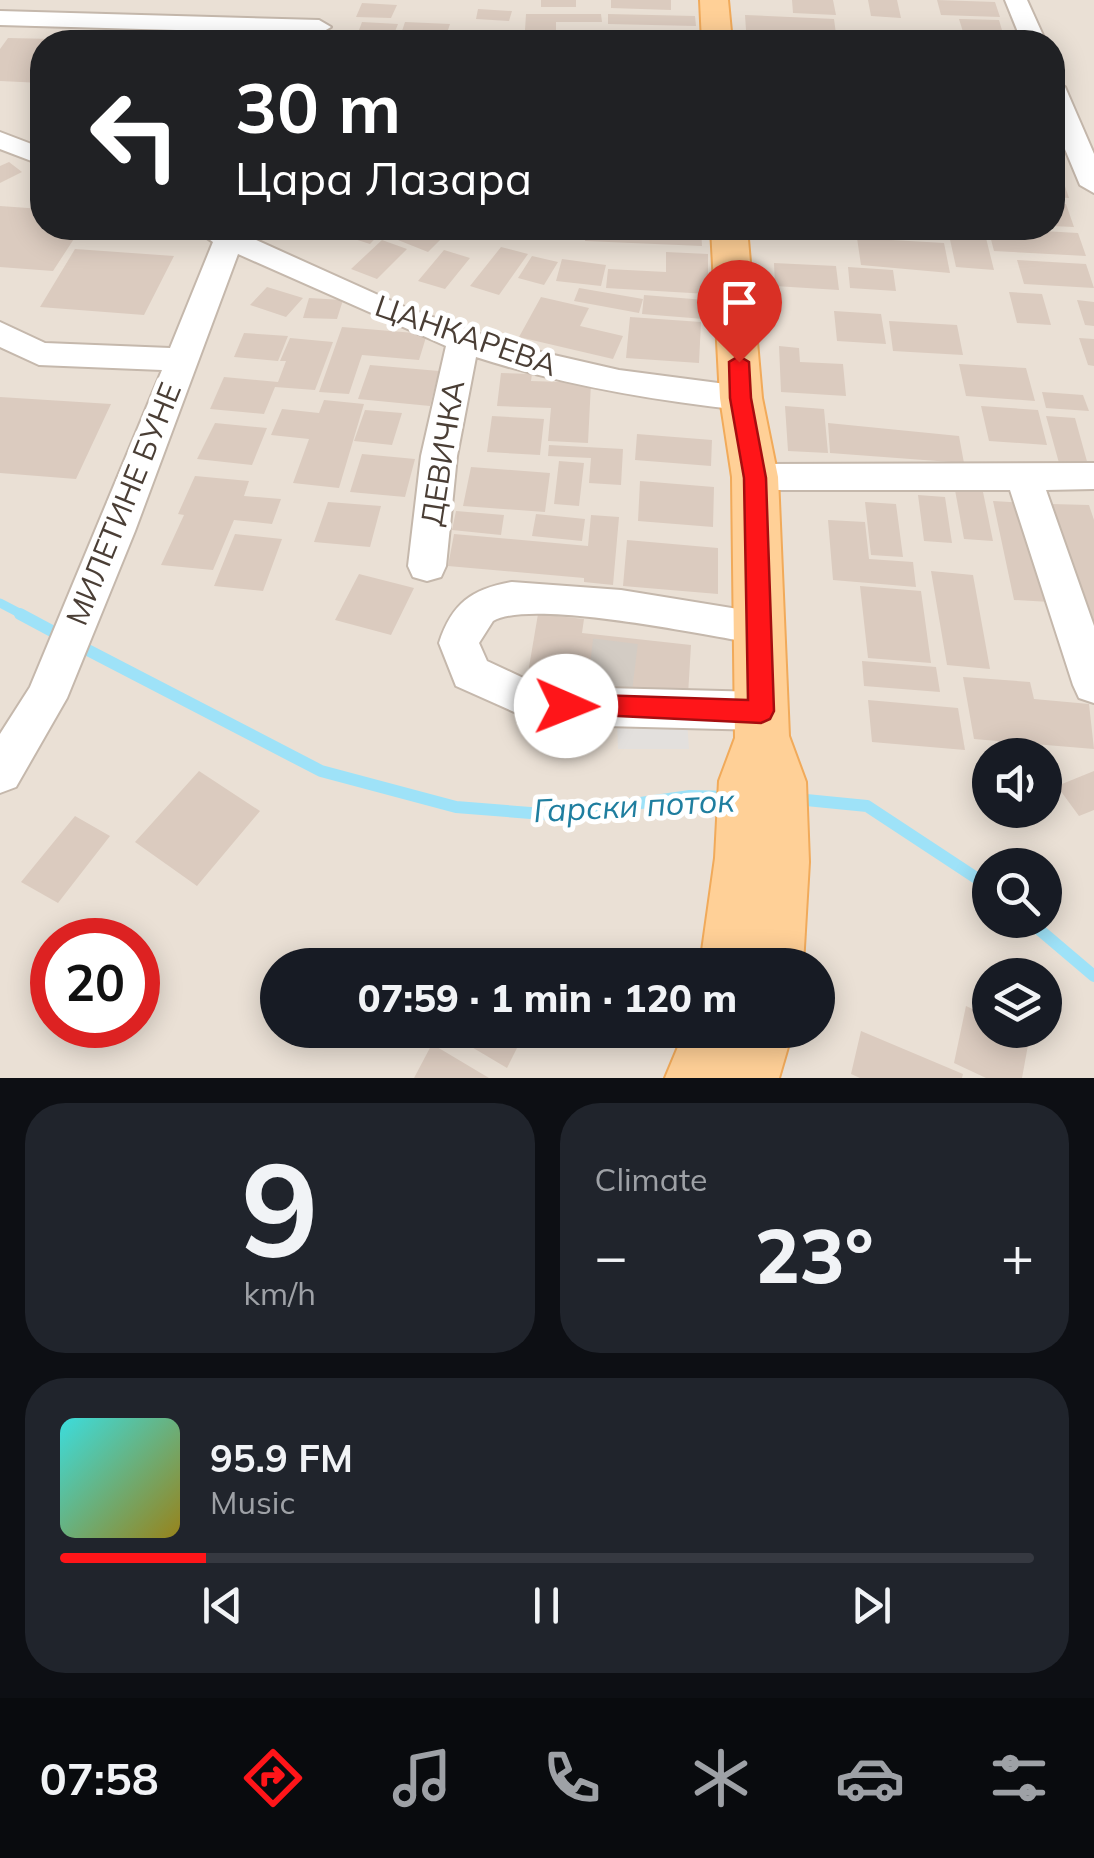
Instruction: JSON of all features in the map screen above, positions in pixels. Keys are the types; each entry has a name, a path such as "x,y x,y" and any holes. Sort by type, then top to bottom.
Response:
{"main road":[{"path":"714,0 716,30"},
{"path":"731,240 740,398 755,478 761,724 747,781 744,858 733,948"},
{"path":"761,724 778,782 780,862 773,948"},
{"path":"698,1078 740,1048"}],"street":[{"path":"318,30 328,0"},
{"path":"1016,0 1029,30"},
{"path":"0,18 223,30"},
{"path":"1065,117 1094,185"},
{"path":"0,140 30,152"},
{"name":"МИЛЕТИНЕ БУНЕ","path":"0,773 46,698 116,531 181,360 219,240"},
{"name":"ЦАНКАРЕВА","path":"242,240 463,341 556,369 647,388 740,398"},
{"path":"0,333 40,354 181,360"},
{"name":"ДЕВИЧКА","path":"427,566 440,456 463,341"},
{"path":"755,478 1094,476"},
{"path":"1024,477 1094,686"},
{"path":"760,627 617,623 510,598 490,603 472,614 459,643 471,674 530,701 609,696 761,724"}],"shaded area":[{"path":"0,0 1094,0 1094,1078 0,1078"},
{"path":"617,721 687,721 689,749 618,749"}],"building":[{"path":"541,0 576,0 576,7 541,7"},
{"path":"611,0 671,0 671,10 611,8"},
{"path":"792,0 833,0 836,15 793,13"},
{"path":"868,0 897,0 901,18 871,16"},
{"path":"937,0 995,2 1000,17 941,15"},
{"path":"362,3 397,5 391,18 356,17"},
{"path":"478,9 512,11 509,21 476,19"},
{"path":"526,14 601,14 602,22 556,22 556,30 525,30"},
{"path":"608,14 695,16 696,26 608,24"},
{"path":"745,15 834,19 835,30 746,30"},
{"path":"959,19 999,20 1002,30 962,30"},
{"path":"362,22 398,24 396,30 359,30"},
{"path":"405,22 450,24 448,30 402,30"},
{"path":"8,38 30,38 30,82 0,81 0,49"},
{"path":"9,162 22,172 0,183 0,166"},
{"path":"1065,204 1066,204 1074,227 1065,227"},
{"path":"0,206 30,208 30,240 73,240 53,271 0,267"},
{"path":"1065,232 1078,233 1086,256 994,251 991,240 1065,240"},
{"path":"382,240 407,249 377,279 351,269"},
{"path":"398,240 440,240 428,252"},
{"path":"702,240 702,246 585,241"},
{"path":"857,240 944,243 950,273 861,265"},
{"path":"950,240 986,240 994,270 956,267"},
{"path":"501,247 528,254 499,295 470,286"},
{"path":"75,249 174,256 144,315 40,307"},
{"path":"444,250 470,258 445,289 418,281"},
{"path":"666,252 708,254 708,294 606,288 608,269 666,272"},
{"path":"532,256 558,262 544,285 518,278"},
{"path":"562,259 606,265 601,286 556,281"},
{"path":"1017,260 1086,264 1094,288 1024,284"},
{"path":"774,263 836,266 839,290 775,286"},
{"path":"848,267 893,270 896,291 850,288"},
{"path":"267,287 303,298 286,317 250,305"},
{"path":"579,288 643,299 639,313 574,301"},
{"path":"1009,292 1042,294 1051,325 1017,323"},
{"path":"644,295 705,300 704,319 642,314"},
{"path":"541,297 589,308 580,326 623,336 613,359 519,337"},
{"path":"309,298 343,300 337,319 303,318"},
{"path":"1077,300 1094,302 1094,326 1085,325"},
{"path":"834,311 881,314 886,344 837,341"},
{"path":"630,317 701,322 699,363 626,358"},
{"path":"889,321 957,325 963,355 893,351"},
{"path":"342,327 427,334 419,360 362,355 349,394 319,392"},
{"path":"244,333 288,336 278,361 234,357"},
{"path":"290,338 333,342 315,390 275,387 264,414 210,409 224,377 278,382 286,361 280,361"},
{"path":"1079,338 1094,339 1094,366 1088,365"},
{"path":"779,346 799,348 800,362 843,364 846,396 781,392"},
{"path":"959,364 1026,368 1035,401 966,396"},
{"path":"370,365 439,371 430,406 358,399"},
{"path":"501,373 532,374 531,381 591,383 588,443 548,441 551,408 497,406"},
{"path":"1042,392 1083,395 1089,411 1046,408"},
{"path":"0,397 111,404 76,479 0,473"},
{"path":"324,400 364,404 339,488 293,483 309,439 271,435 282,409 319,413"},
{"path":"785,406 824,409 828,453 788,451"},
{"path":"981,406 1038,410 1047,445 989,441"},
{"path":"365,410 402,413 392,445 354,441"},
{"path":"492,416 544,419 540,455 487,452"},
{"path":"1046,416 1075,418 1088,465 1059,463"},
{"path":"215,423 267,428 252,465 197,459"},
{"path":"828,423 959,436 964,463 830,453"},
{"path":"637,434 712,440 711,466 635,460"},
{"path":"549,445 623,449 621,485 589,483 591,458 548,456"},
{"path":"362,454 415,459 405,497 350,492"},
{"path":"559,461 584,463 579,506 554,504"},
{"path":"471,467 550,473 545,512 463,506"},
{"path":"195,476 249,481 244,496 281,499 272,524 234,520 213,570 161,565 184,515 178,514"},
{"path":"640,481 714,487 713,527 638,521"},
{"path":"955,490 983,492 993,541 964,539"},
{"path":"918,495 945,497 952,543 924,541"},
{"path":"993,501 1027,503 1050,602 1014,600"},
{"path":"328,502 381,506 370,547 314,542"},
{"path":"865,502 896,504 903,557 871,555"},
{"path":"1051,504 1089,505 1094,520 1094,626"},
{"path":"456,511 504,515 501,535 452,530"},
{"path":"536,514 585,519 582,541 532,536"},
{"path":"591,515 619,517 613,585 584,582 584,578 448,566 454,534 588,546"},
{"path":"828,520 865,522 869,559 913,562 916,587 833,580"},
{"path":"235,534 282,539 263,591 214,586"},
{"path":"627,540 718,548 718,594 623,586"},
{"path":"931,571 973,575 990,669 947,665"},
{"path":"359,574 414,588 391,635 335,620"},
{"path":"860,586 921,591 931,663 868,658"},
{"path":"538,614 584,619 582,633 691,645 688,695 527,679"},
{"path":"862,661 936,667 940,692 864,686"},
{"path":"963,677 1030,682 1034,699 1089,704 1094,749 1062,746 1062,738 974,738"},
{"path":"868,700 958,708 965,750 872,742"},
{"path":"199,771 260,811 197,886 135,842"},
{"path":"1094,771 1094,810 1079,816 1062,793 1062,784"},
{"path":"75,816 110,836 58,903 21,882"},
{"path":"966,1006 972,1009 972,1048 1027,1048 1022,1078 986,1078 954,1063"},
{"path":"861,1031 963,1074 962,1078 860,1078 851,1074"},
{"path":"430,1048 439,1048 489,1078 414,1078"},
{"path":"473,1048 517,1048 507,1068"}],"waterway":[{"name":"Гарски поток","path":"0,603 25,616"},
{"name":"Гарски поток","path":"20,614 63,637"},
{"name":"Гарски поток","path":"78,645 321,771 456,807 556,815 690,796 729,797"},
{"name":"Гарски поток","path":"796,799 867,806 972,875"},
{"name":"Гарски поток","path":"1049,938 1094,976"}],"tunnel":[{"path":"610,686 616,637"}],"route":[{"path":"566,706 761,711 755,478 740,398 739,362"}]}
